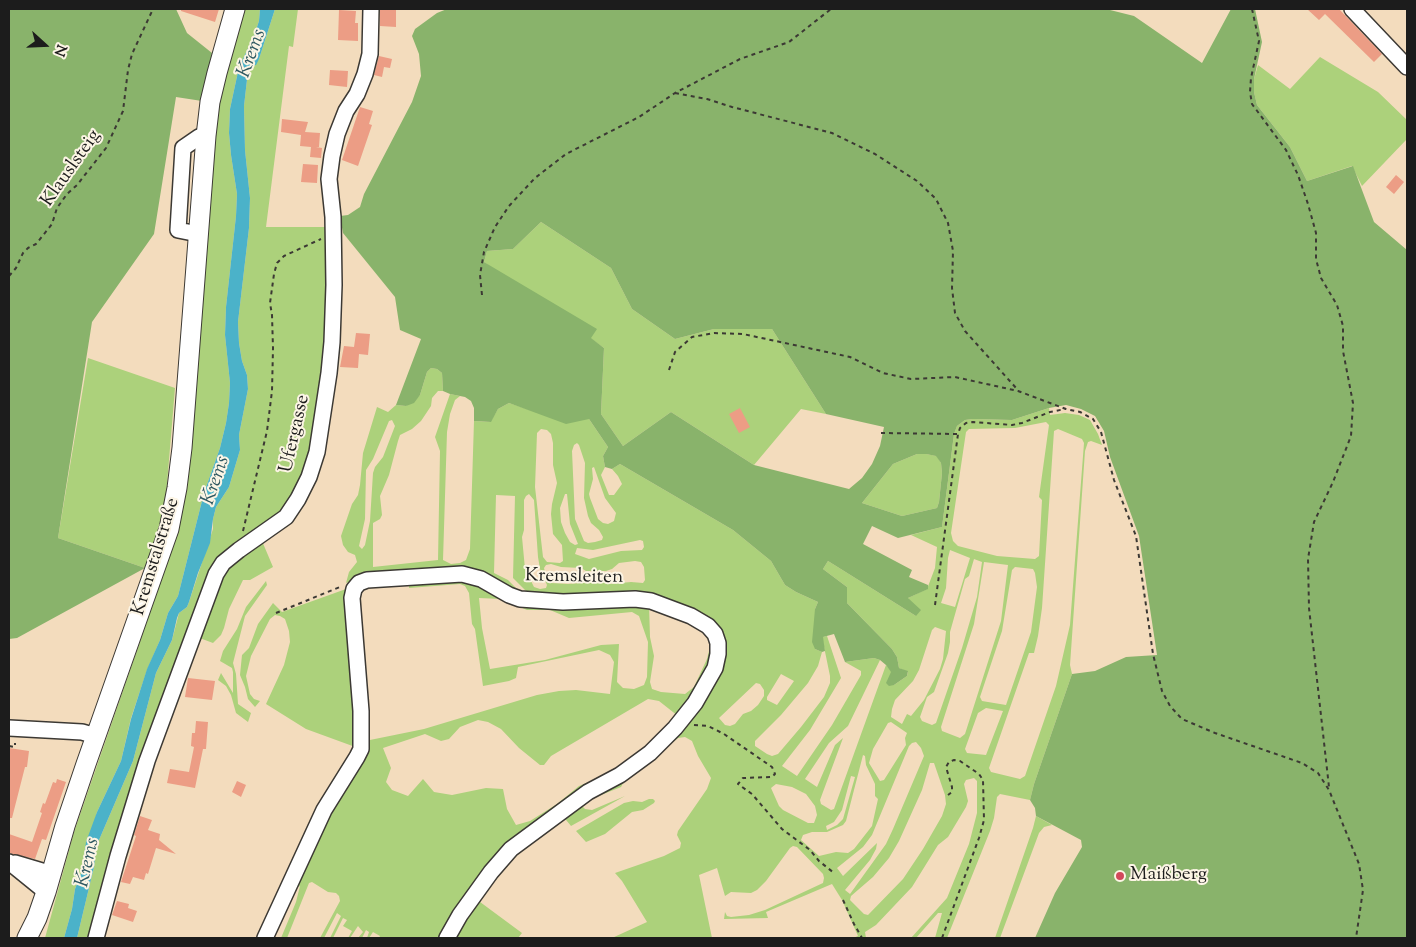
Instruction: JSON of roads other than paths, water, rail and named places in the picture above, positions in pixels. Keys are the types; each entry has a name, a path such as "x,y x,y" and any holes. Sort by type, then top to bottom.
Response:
{"main road":[{"name":"Kremstalstraße","path":"27,938 37,918 96,736 170,529 178,488 181,456 206,136 214,83 235,9"}],"street":[{"name":"Ufergasse","path":"96,938 118,856 148,761 216,574 223,563 239,550 286,518 302,492 317,452 332,342 334,286 330,179 332,156 337,134 346,111 357,94 365,74 370,54 372,9"},
{"path":"1352,9 1407,67"},
{"path":"198,234 178,230 182,158 183,148 199,137 206,136"},
{"name":"Kremsleiten","path":"265,938 324,810 361,749 361,711 352,598 354,590 359,583 367,580 462,574 480,579 520,599 563,602 636,599 652,601 691,616 708,626 715,634 718,643 715,668 695,703 675,728 650,753 620,775 588,792 511,849 491,872 460,915 448,938"},
{"path":"9,728 82,732 96,736"},
{"path":"9,862 49,883"}],"water":[{"name":"Krems","path":"260,9 275,9 259,59 256,65 251,66 248,71 244,106 245,150 250,198 249,228 238,322 239,343 247,375 248,389 239,435 240,450 229,487 216,507 210,543 189,602 187,607 179,613 172,640 156,673 133,761 96,847 94,867 77,938 64,938 75,889 82,871 86,842 97,812 121,761 131,719 147,669 160,640 168,613 178,596 204,493 220,448 226,423 230,383 225,335 226,307 237,194 229,133 230,109 239,67 254,36 259,21"}],"place":[{"name":"Maißberg","path":"1120,876"}]}
